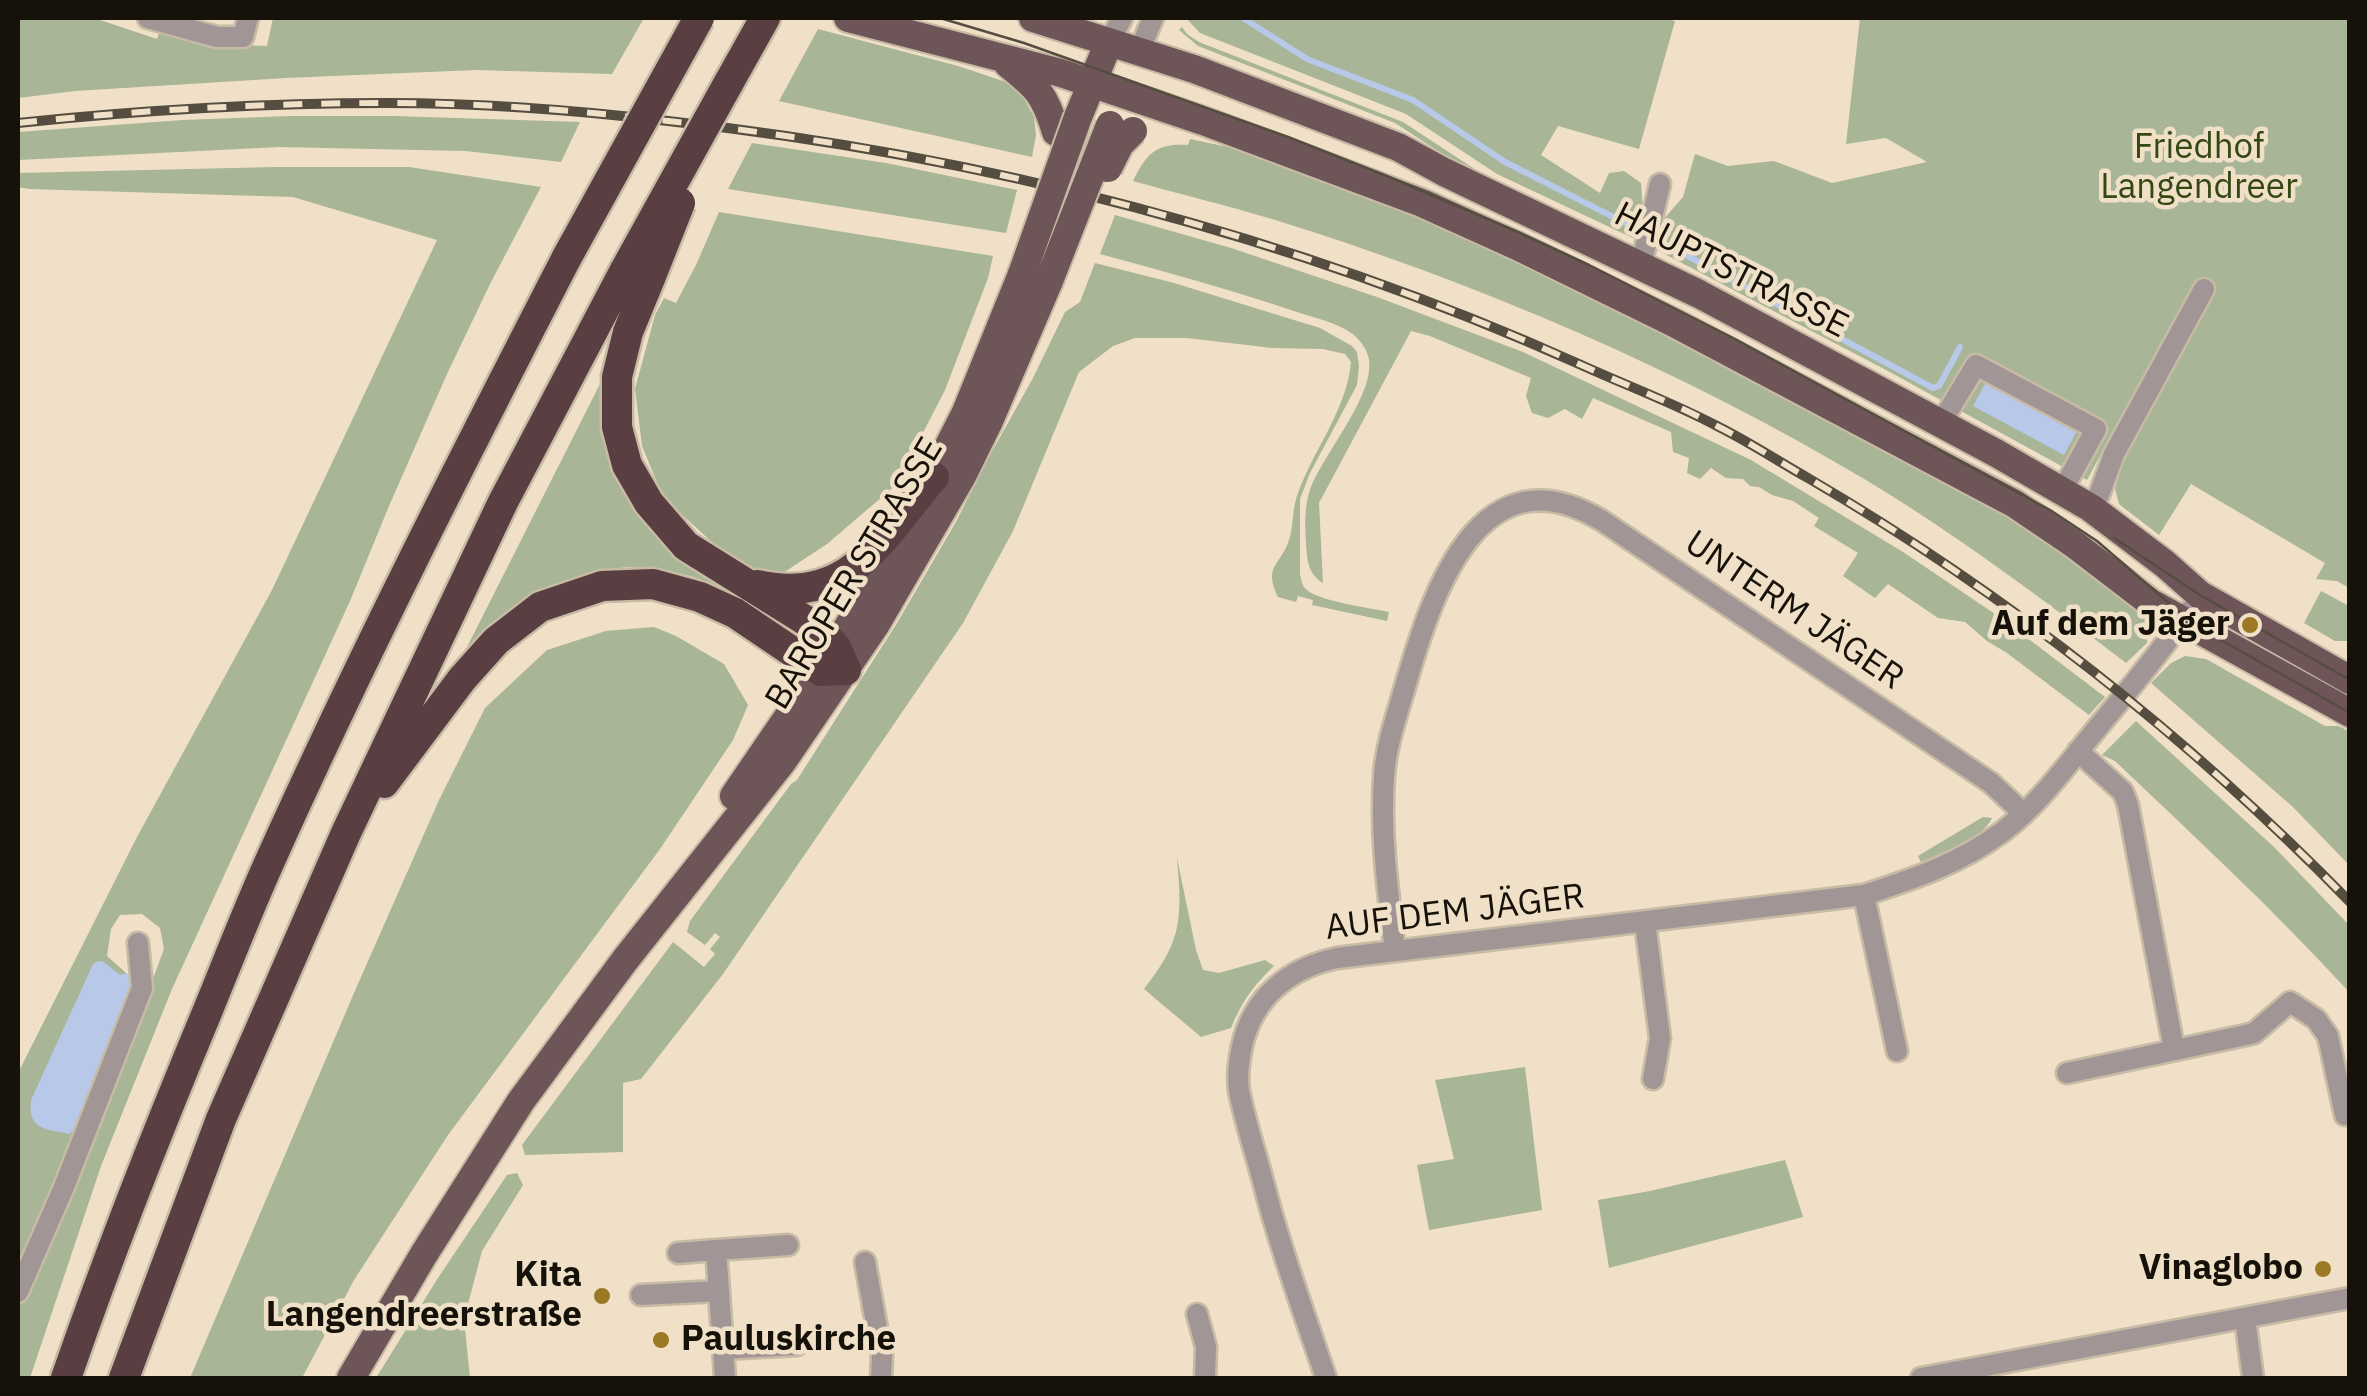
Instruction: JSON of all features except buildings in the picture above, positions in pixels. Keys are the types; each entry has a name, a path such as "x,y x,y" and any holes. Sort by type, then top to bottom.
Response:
{"highway":[{"path":"66,1378 178,1081 268,866 358,670 566,257 699,18"},
{"path":"124,1378 221,1119 346,833 503,502 638,273 728,84 765,18"},
{"path":"638,273 617,377 617,427 627,465 649,503 686,546 816,626 834,663"},
{"path":"744,582 799,589 820,586 848,571 884,539 934,477"},
{"path":"346,833 496,640 540,607 577,593 627,583 682,591 834,663"}],"main road":[{"name":"HAUPTSTRASSE","path":"848,18 999,56 1203,121 1422,203 1554,263 2014,504 2151,603 2350,713"},
{"name":"HAUPTSTRASSE","path":"1033,18 1116,30 1139,52 1398,147 1641,265 2062,491 2091,508 2200,595 2350,680"},
{"name":"BAROPER STRASSE","path":"834,663 876,624 962,476 989,421 1036,278 1055,180 1116,30"},
{"name":"BAROPER STRASSE","path":"351,1378 521,1101 625,960 782,762 1036,278 1121,128 1122,94 1139,52"},
{"name":"BAROPER STRASSE","path":"999,56 1032,83 1050,110 1056,132 1055,180"},
{"name":"HAUPTSTRASSE","path":"1121,128 1168,116 1203,121"}],"street":[{"path":"148,18 218,37 243,37 248,18"},
{"name":"BAROPER STRASSE","path":"1139,52 1153,18"},
{"path":"1641,265 1660,184"},
{"path":"2091,508 2114,454 2204,289"},
{"path":"1941,424 1976,365 2096,429 2062,491"},
{"name":"UNTERM JÄGER","path":"1395,950 1383,844 1384,778 1392,734 1420,638 1449,570 1479,526 1514,505 1540,500 1567,504 1601,520 1992,783 2024,812"},
{"name":"AUF DEM JÄGER","path":"1326,1378 1275,1228 1238,1088 1246,1031 1256,1009 1282,981 1315,962 1864,895 1921,876 1972,852 2005,830 2049,788 2143,674 2200,595"},
{"path":"2078,751 2123,792 2128,804 2174,1049"},
{"path":"1864,895 1897,1051"},
{"path":"1646,922 1660,1038 1653,1079"},
{"path":"18,1292 142,988 138,943"},
{"path":"2067,1072 2254,1033 2290,1002 2316,1019 2328,1036 2345,1116"},
{"path":"678,1252 788,1244"},
{"path":"716,1250 724,1378"},
{"path":"865,1262 882,1356 881,1378"},
{"path":"642,1295 719,1291"},
{"path":"1921,1378 2350,1298"},
{"path":"1197,1314 1206,1347 1205,1378"},
{"path":"2244,1318 2253,1378"},
{"path":"722,1349 797,1345"}],"green space":[{"path":"18,18 94,18 157,39 161,28 219,44 267,46 273,18 644,18 612,74 476,70 286,78 18,98"},
{"path":"1186,18 1675,21 1639,149 1558,126 1541,155 1600,193 1609,173 1624,171 1641,183 1644,224 1637,240 1497,174 1406,114 1200,33"},
{"name":"Friedhof Langendreer","path":"1860,18 2349,18 2349,588 2337,581 2316,579 2325,563 2191,484 2159,535 2119,504 2115,489 2123,461 2159,387 2170,378 2154,356 2087,480 1655,247 1662,221 1683,197 1695,154 1728,166 1774,161 1832,183 1927,162 1886,138 1846,144"},
{"path":"1182,27 1199,42 1403,122 1502,187 1490,185 1395,123 1198,46 1179,30"},
{"path":"818,29 1006,82 1023,97 1034,117 1032,157 779,101"},
{"path":"289,116 580,122 561,162 466,151 279,147 18,160 18,132"},
{"path":"1190,139 1252,152 1403,207 1568,282 2005,513 2142,608 2149,626 2147,643 2126,663 1999,568 1866,480 1724,402 1577,332 1349,244 1133,181 1154,152 1168,146 1188,145"},
{"path":"752,143 886,163 1017,190 1006,233 728,189"},
{"path":"409,167 541,187 447,374 350,601 172,989 101,1166 30,1378 18,1378 18,1073 137,837 272,590 437,240 293,197 29,189 18,187 18,173","holes":["142,914 160,928 164,949 99,1124 134,980 107,956 111,929 120,915"]},
{"path":"719,212 993,256 945,390 896,485 827,544 783,573 754,568 715,545 660,490 642,446 635,389 655,315 664,298 676,303"},
{"path":"1115,215 1231,248 1377,297 1523,352 1751,460 1903,552 2001,618 2105,697 2089,715 1965,622 1938,618 1888,584 1875,598 1843,576 1858,553 1814,526 1819,518 1793,501 1750,486 1743,479 1726,478 1711,468 1700,479 1687,473 1689,458 1673,452 1671,432 1593,398 1582,419 1565,409 1548,418 1532,413 1526,396 1531,378 1411,331 1319,503 1323,583 1311,571 1308,561 1307,503 1316,476 1364,391 1369,360 1366,350 1354,335 1327,321 1100,254"},
{"path":"1095,263 1320,328 1357,352 1357,385 1300,499 1300,575 1313,594 1389,612 1387,621 1312,605 1313,600 1298,596 1296,602 1278,597 1272,578 1289,540 1298,493 1343,396 1351,362 1345,354 1187,338 1135,338 1113,346 1079,372 1013,531 963,623 723,974 641,1079 623,1083 623,1152 525,1155 522,1145 673,942 704,967 715,954 710,949 720,937 715,933 705,945 687,932 690,921 797,780 897,623 957,520 1065,312 1080,302"},
{"path":"605,374 610,450 747,594 742,602 694,577 665,570 626,567 573,578 536,595 460,661"},
{"path":"2321,591 2349,606 2349,641 2335,641 2304,623"},
{"path":"654,627 724,664 748,705 733,740 660,849 448,1135 354,1280 302,1378 190,1378 354,993 439,800 485,708 547,650 606,631"},
{"path":"2185,656 2206,659 2325,726 2349,731 2349,865 2293,807 2151,683 2171,663"},
{"path":"2136,721 2274,847 2349,925 2349,992 2205,846 2115,761 2102,755"},
{"path":"1983,817 1992,818 1980,833 1921,862 1918,856"},
{"path":"1177,858 1203,970 1219,973 1265,960 1274,966 1249,994 1231,1028 1201,1037 1144,989 1166,956 1177,928"},
{"path":"1525,1067 1542,1210 1429,1230 1417,1165 1454,1159 1435,1080"},
{"path":"1785,1160 1803,1217 1609,1268 1598,1200"},
{"path":"517,1173 523,1185 482,1251 464,1319 470,1378 376,1378 507,1175"}],"water":[{"path":"1986,382 2077,431 2064,455 1973,406"},
{"path":"98,961 120,975 127,973 135,986 76,1129 69,1134 46,1129 35,1123 31,1100 93,964"}],"waterway":[{"path":"1243,18 1307,59 1413,100 1505,162 1627,224"},
{"path":"1669,246 1933,388 1939,386 1960,347"}],"tram line":[{"path":"940,18 1024,43 1288,137 1589,265 1735,339 2050,510 2097,541 2205,631 2350,713"},
{"path":"2114,538 2200,595 2350,680"}],"railway":[{"path":"18,123 203,108 388,103 528,108 668,121 902,155 1018,179 1247,239 1359,276 1470,318 1685,410 1882,523 2024,620 2160,726 2289,841 2350,902"}],"place":[{"name":"Auf dem Jäger","path":"2250,625"},
{"name":"Vinaglobo","path":"2323,1269"},
{"name":"Kita Langendreerstraße","path":"602,1296"},
{"name":"Pauluskirche","path":"661,1340"}]}
